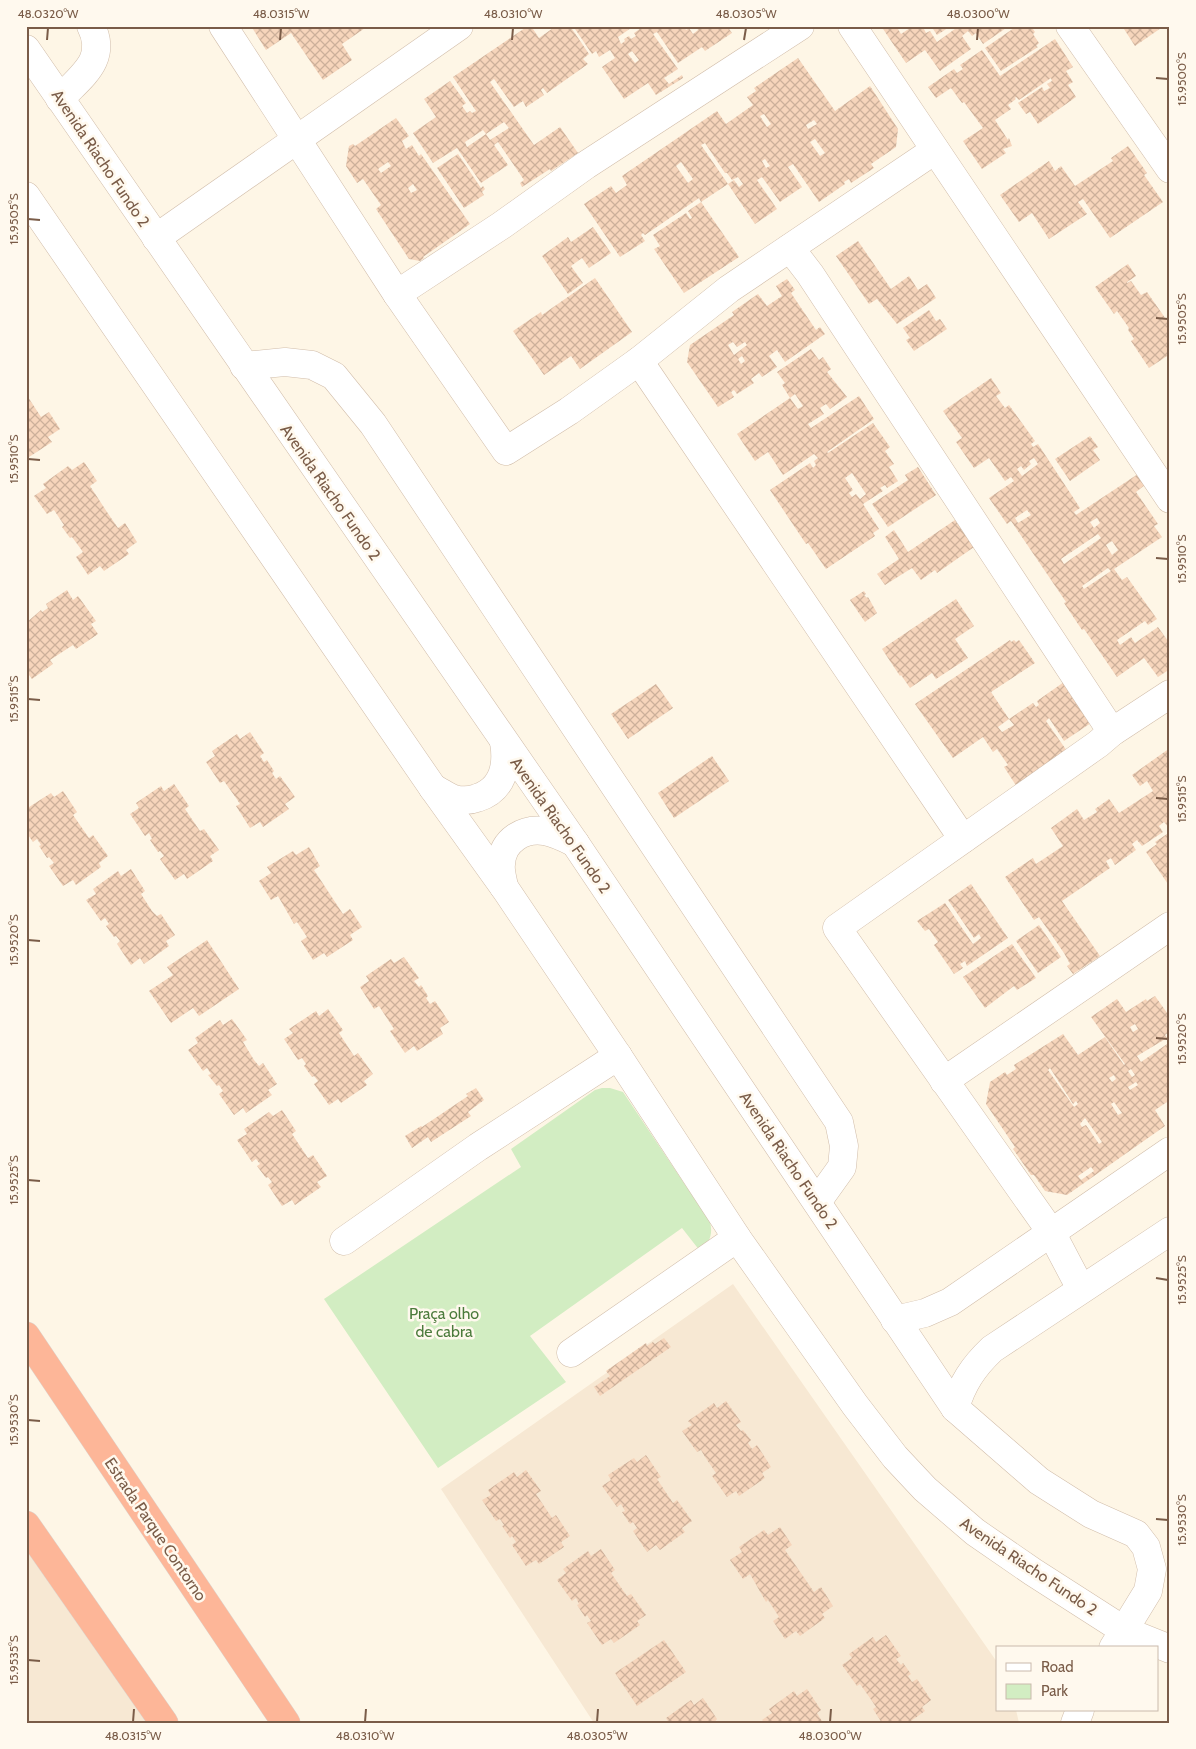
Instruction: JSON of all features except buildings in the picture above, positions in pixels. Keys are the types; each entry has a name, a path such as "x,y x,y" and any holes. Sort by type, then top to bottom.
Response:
{"highway":[{"name":"Estrada Parque Contorno","path":"26,1336 286,1723"},
{"path":"26,1525 164,1723"}],"street":[{"path":"60,99 92,64 97,54 97,41 91,26"},
{"path":"223,26 397,294 506,451 569,412 639,361 729,289 935,150"},
{"path":"156,238 459,26"},
{"path":"397,294 502,225 586,165 800,26"},
{"path":"852,26 1170,499"},
{"path":"1070,26 1170,169"},
{"name":"Avenida Riacho Fundo 2","path":"26,49 575,843 955,1408 1039,1482 1091,1514 1136,1534 1158,1552 1152,1569 1148,1591 1119,1639"},
{"name":"Avenida Riacho Fundo 2","path":"26,196 433,788 504,887 618,1056 737,1238 855,1405 895,1457 925,1489 982,1537 1033,1572 1119,1639 1155,1646"},
{"path":"790,248 815,282 1112,732"},
{"path":"639,361 963,839"},
{"path":"244,366 286,362 312,365 334,376 373,424 839,1122 844,1146 842,1167 817,1202"},
{"path":"1081,1289 1051,1232 837,928 1098,744 1112,732 1170,694"},
{"path":"433,788 452,799 467,801 484,796 498,785 504,770 506,753 504,742"},
{"path":"504,887 500,866 503,852 510,841 524,832 538,830 556,833 575,843"},
{"path":"944,1081 1170,926"},
{"path":"344,1242 478,1147 618,1056"},
{"path":"895,1320 925,1314 950,1302 1170,1151"},
{"path":"955,1408 968,1375 992,1349 1170,1230"},
{"path":"571,1353 737,1238"}],"shaded area":[{"path":"733,1284 996,1661 996,1712 1016,1712 1019,1723 594,1723 441,1489"},
{"path":"26,1535 156,1723 26,1723"}],"green space":[{"name":"Praça olho de cabra","path":"602,1088 623,1092 710,1222 710,1238 700,1251 682,1228 530,1336 566,1382 438,1468 324,1299 521,1167 511,1149 595,1090"}]}
